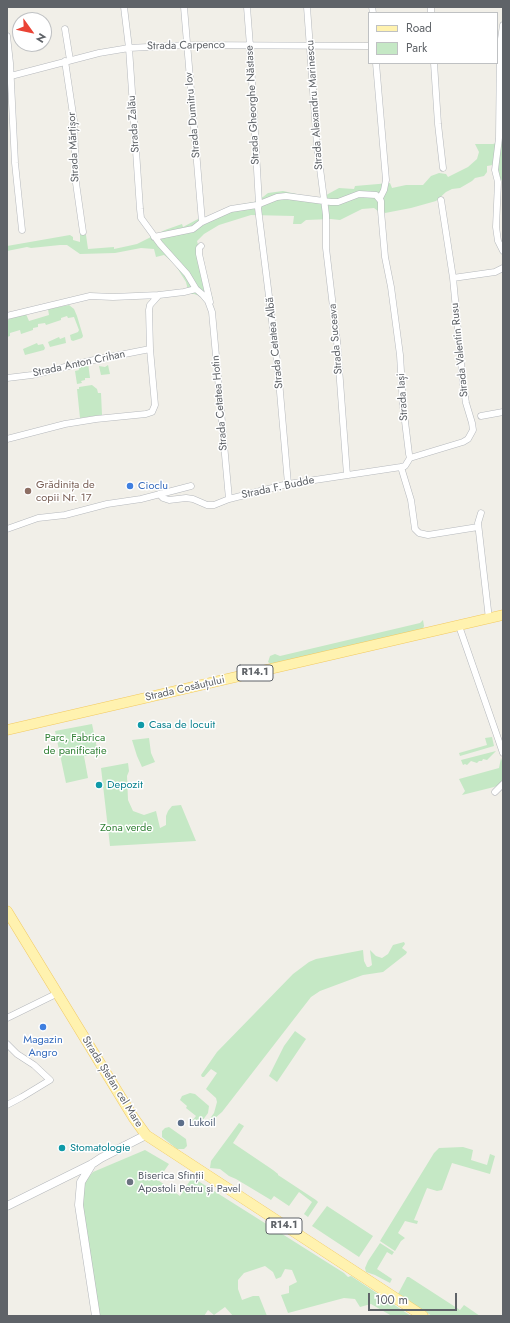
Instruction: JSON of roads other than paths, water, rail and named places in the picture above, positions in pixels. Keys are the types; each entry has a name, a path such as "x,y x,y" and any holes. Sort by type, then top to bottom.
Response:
{"main road":[{"name":"Strada Cosăuțului","path":"7,730 503,615"},
{"name":"Strada Ștefan cel Mare","path":"7,910 133,1117 146,1135 422,1316"}],"street":[{"name":"Strada Zalău","path":"124,7 129,48 140,208 142,218 154,237"},
{"name":"Strada Dumitru Iov","path":"184,7 202,222"},
{"name":"Strada Gheorghe Năstase","path":"247,7 259,204"},
{"name":"Strada Alexandru Marinescu","path":"307,7 317,145 321,183 325,202"},
{"path":"503,25 500,46 502,93 496,170 498,182 496,227 498,240 503,251"},
{"name":"Strada Mărțișor","path":"65,29 74,121 76,183 83,232"},
{"path":"7,36 10,64 9,77 15,163 22,230"},
{"name":"Strada Carpenco","path":"9,77 68,60 129,48 187,44 250,46 368,46"},
{"path":"154,237 194,229 202,222 231,209 259,204 273,198 286,196 325,202 338,202 360,194 378,196 384,190 386,180 376,64"},
{"path":"434,64 438,124 443,168"},
{"name":"Strada Iași","path":"378,196 381,201 386,257 400,355 403,405 410,458"},
{"name":"Strada Valentin Rusu","path":"410,458 463,442 468,439 473,430 466,403 463,383 453,278 441,200"},
{"name":"Strada Suceava","path":"325,202 327,255 337,341 347,476"},
{"name":"Strada Cetatea Albă","path":"259,204 258,208 278,370 288,484"},
{"name":"Strada Cetatea Hotin","path":"154,237 187,274 196,288 204,295 212,312 229,499"},
{"name":"Strada Cetatea Hotin","path":"201,246 199,248 199,254 210,300 210,308"},
{"path":"453,278 495,272 503,268"},
{"path":"7,316 90,296 159,295 184,292 196,288"},
{"path":"7,439 65,424 152,412 155,405 148,324 150,306 145,295"},
{"path":"150,306 159,295"},
{"name":"Strada Anton Crihan","path":"7,378 150,349"},
{"path":"481,416 503,412"},
{"path":"410,458 405,466 401,468 411,500 415,529 419,533 428,535 478,527"},
{"name":"Strada F. Budde","path":"159,494 163,498 169,500 186,498 193,499 207,505 214,505 229,499 288,484 401,468"},
{"name":"Strada F. Budde","path":"7,529 38,518 65,515 107,504 123,502 191,486"},
{"path":"481,513 478,527 489,619"},
{"path":"459,626 503,753"},
{"path":"495,792 503,784"},
{"path":"7,1018 58,993"},
{"path":"7,1044 17,1054 50,1080 7,1105"},
{"path":"7,1206 92,1164 146,1135"},
{"path":"92,1164 81,1182 79,1205 96,1316"}],"place":[{"name":"Cioclu","path":"130,486"},
{"name":"Grădinița de copii Nr. 17","path":"28,491"},
{"name":"Casa de locuit","path":"141,725"},
{"name":"Depozit","path":"99,785"},
{"name":"Magazin Angro","path":"43,1027"},
{"name":"Lukoil","path":"181,1123"},
{"name":"Stomatologie","path":"62,1148"},
{"name":"Biserica Sfinții Apostoli Petru și Pavel","path":"130,1182"}],"park label":[{"name":"Parc, Fabrica de panificație","path":"75,744"},
{"name":"Zona verde","path":"126,828"}]}
